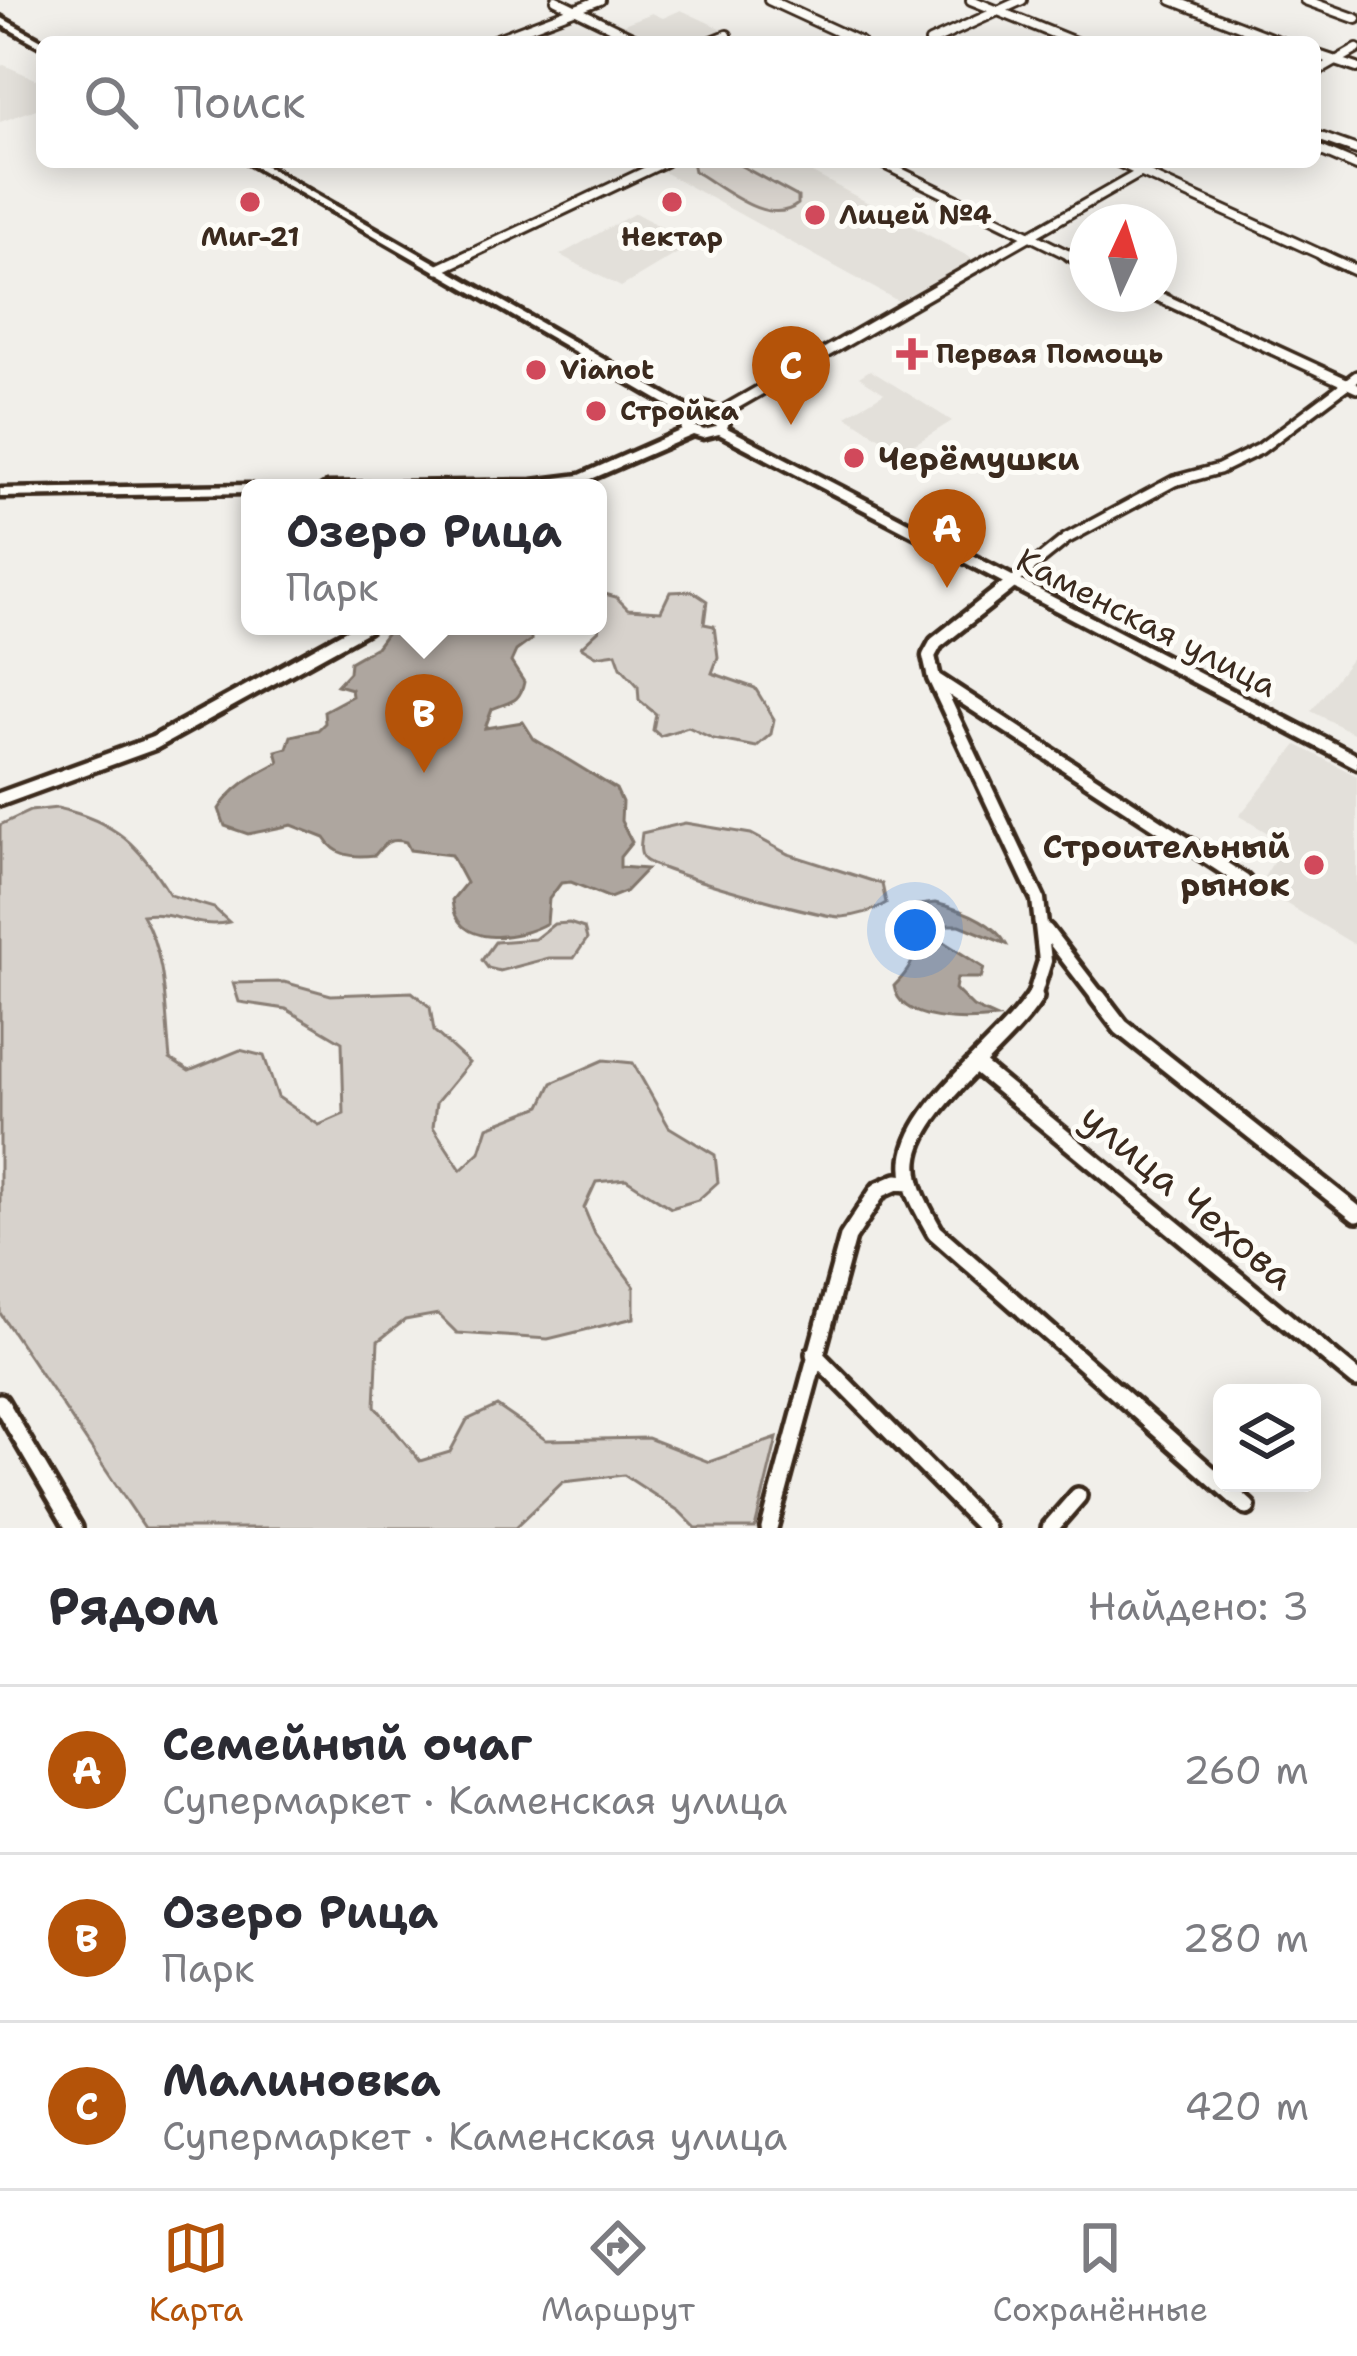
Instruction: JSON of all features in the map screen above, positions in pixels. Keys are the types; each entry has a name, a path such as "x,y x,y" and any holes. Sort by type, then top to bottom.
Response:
{"main road":[{"path":"0,20 36,41"},
{"path":"262,168 688,412 705,407 722,412 727,419 721,430 703,434 684,424 688,412"},
{"name":"Каменская улица","path":"721,430 1357,762"},
{"path":"589,479 691,431"},
{"path":"0,493 241,489"}],"street":[{"path":"556,0 629,36"},
{"path":"505,36 600,0"},
{"path":"769,0 847,36"},
{"path":"970,0 1061,36"},
{"path":"943,36 1022,0"},
{"path":"1172,0 1265,36"},
{"path":"1305,0 1357,19"},
{"path":"519,31 529,36"},
{"path":"1321,70 1357,49"},
{"path":"1321,56 1357,68"},
{"path":"1321,137 1357,150"},
{"path":"1321,151 1357,166"},
{"path":"439,269 650,168"},
{"path":"892,168 1069,256"},
{"path":"1132,168 1357,271"},
{"path":"722,412 1148,168"},
{"path":"1177,305 1354,382"},
{"path":"1247,1507 935,1232 918,1209 910,1183 911,1154 927,1114 1024,1016 1046,964 1046,930 1038,899 934,678 929,656 936,643 1066,539 1174,482 1219,469 1260,449 1354,382"},
{"path":"0,799 154,742 350,635"},
{"path":"934,678 1244,880"},
{"path":"1046,930 1121,1027 1357,1214"},
{"name":"улица Чехова","path":"976,1064 1357,1379"},
{"path":"769,1528 853,1226 879,1190 897,1182 910,1183"},
{"path":"814,1354 986,1528"},
{"path":"2,1409 74,1528"},
{"path":"1050,1528 1078,1496"}],"shaded area":[{"path":"681,10 726,31 714,36 640,36 619,26 652,13 663,18"},
{"path":"0,66 36,79 36,109 0,122"},
{"path":"745,168 798,197 798,204 773,212 759,208 694,171"},
{"name":"Лицей №4","path":"803,168 973,259 898,301 660,170"},
{"path":"635,213 693,244 621,287 560,255"},
{"path":"870,370 952,421 902,452 846,416 884,393 859,377"},
{"path":"692,591 707,601 704,624 714,626 718,657 712,673 755,688 774,719 771,734 756,747 714,739 688,727 660,736 653,730 656,714 639,700 638,686 621,667 616,653 596,656 581,647 594,635 607,635 607,594 628,609 661,611 670,592"},
{"path":"385,635 531,635 511,662 524,682 520,694 492,709 485,728 523,722 534,739 616,789 622,802 621,821 632,842 620,857 620,867 647,869 625,892 610,898 571,882 561,883 549,899 547,923 520,933 490,936 464,927 456,916 452,900 466,883 451,855 410,850 406,842 396,841 385,844 375,855 352,856 292,825 248,834 225,826 219,809 231,793 279,762 276,751 287,748 291,736 318,730 325,723 324,711 352,696 351,689 337,685 349,672 350,662 376,647"},
{"path":"1357,652 1357,735 1311,711"},
{"name":"Строительный рынок","path":"1297,745 1357,776 1357,946 1258,887 1285,843 1239,816"},
{"path":"57,808 111,828 137,849 170,895 214,908 229,922 206,924 142,915 161,966 170,1059 189,1071 240,1050 264,1056 278,1097 319,1125 344,1114 342,1042 286,1009 239,1002 233,983 284,982 331,995 412,992 430,1007 434,1031 469,1063 436,1103 433,1127 461,1170 480,1152 488,1127 541,1106 552,1083 604,1060 633,1063 669,1127 715,1155 718,1182 698,1200 671,1208 626,1179 596,1182 584,1208 595,1234 634,1286 634,1318 548,1339 457,1333 438,1314 405,1320 378,1341 375,1406 420,1461 450,1452 467,1420 497,1406 546,1440 648,1438 709,1462 777,1438 755,1528 696,1528 679,1511 624,1475 563,1482 515,1528 145,1528 0,1313 0,825 30,811"},
{"path":"685,823 751,834 788,854 882,884 886,903 853,916 828,915 708,883 645,860 642,833"},
{"path":"935,903 984,923 1006,944 960,925 940,931 942,941 984,968 981,978 957,978 955,989 973,1007 997,1018 921,1014 899,998 894,986 913,957 902,913 911,906"},
{"path":"554,924 584,928 587,939 574,958 549,958 500,971 488,968 482,960 495,942 535,939"}],"place":[{"name":"Миг-21","path":"250,202"},
{"name":"Нектар","path":"672,202"},
{"name":"Лицей №4","path":"815,215"},
{"name":"Первая Помощь","path":"912,354"},
{"name":"Vianot","path":"536,370"},
{"name":"Стройка","path":"596,411"},
{"name":"Малиновка","path":"791,425"},
{"name":"Черёмушки","path":"854,458"},
{"name":"Семейный очаг","path":"947,588"},
{"name":"Озеро Рица","path":"424,773"},
{"name":"Строительный рынок","path":"1314,865"}]}
